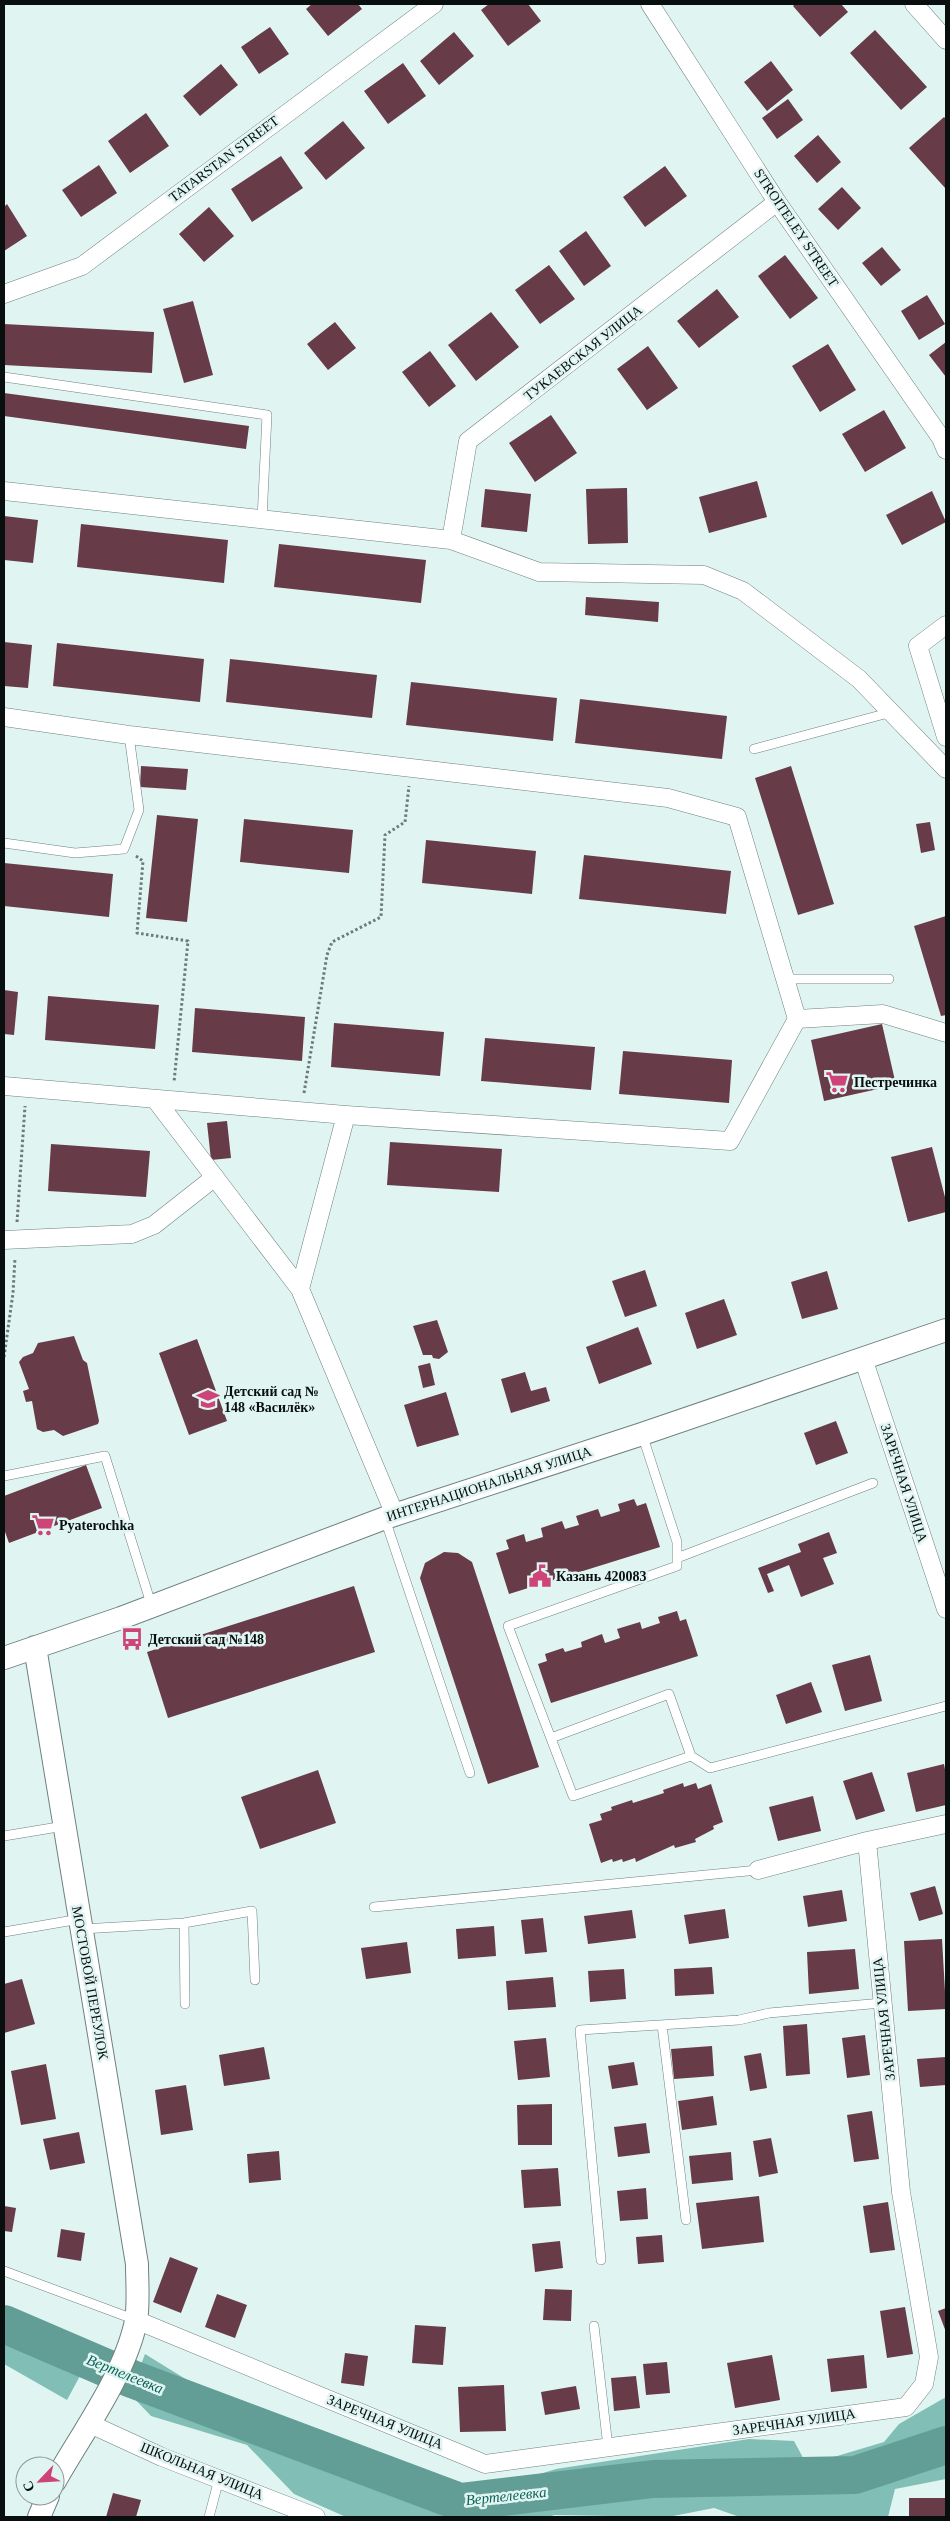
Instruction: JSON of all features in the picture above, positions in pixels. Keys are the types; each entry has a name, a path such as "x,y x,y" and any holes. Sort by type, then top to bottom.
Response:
{"street":[{"name":"TATARSTAN STREET","path":"4,294 82,266 434,4"},
{"name":"STROITELEY STREET","path":"650,4 777,202 941,438 946,450"},
{"path":"914,4 946,40"},
{"name":"ТУКАЕВСКАЯ УЛИЦА","path":"452,540 468,441 777,202"},
{"path":"4,491 452,540 539,572 704,575 743,591 859,679 946,769"},
{"path":"946,625 918,646 946,737"},
{"path":"4,717 129,735 668,798 737,818 797,1019 730,1141 346,1115 4,1086"},
{"path":"797,1019 883,1014 946,1033"},
{"path":"163,1100 215,1177 300,1289 390,1517"},
{"path":"300,1289 346,1115"},
{"path":"4,1240 132,1234 154,1225 215,1177"},
{"name":"ИНТЕРНАЦИОНАЛЬНАЯ УЛИЦА","path":"4,1658 152,1607 390,1517 642,1434 946,1330"},
{"name":"ЗАРЕЧНАЯ УЛИЦА","path":"862,1358 946,1609"},
{"name":"МОСТОВОЙ ПЕРЕУЛОК","path":"35,1647 137,2264 136,2320 126,2354 115,2378 65,2463"},
{"path":"758,1870 866,1841 946,1824"},
{"name":"ЗАРЕЧНАЯ УЛИЦА","path":"136,2320 485,2464 906,2407 924,2384 929,2357 901,2192 866,1841"},
{"name":"ШКОЛЬНАЯ УЛИЦА","path":"88,2423 219,2480 316,2517"}],"lane":[{"path":"4,377 267,415 262,519"},
{"path":"754,748 892,712"},
{"path":"4,843 75,853 124,848 139,810 129,735"},
{"path":"785,979 889,979"},
{"path":"642,1434 676,1542 677,1566 508,1626 573,1796 692,1756"},
{"path":"4,1476 105,1456 152,1607"},
{"path":"677,1558 873,1483"},
{"path":"390,1517 470,1773"},
{"path":"551,1738 669,1694 692,1756 710,1768 946,1706"},
{"path":"4,1836 64,1826"},
{"path":"374,1907 758,1870"},
{"path":"4,1932 80,1924 184,1923 252,1911 255,1980"},
{"path":"184,1923 186,2004"},
{"path":"601,2260 580,2030 738,2020 769,2013 882,2003"},
{"path":"662,2025 686,2220"},
{"path":"4,2271 136,2320"},
{"path":"594,2326 608,2447"},
{"path":"210,2517 219,2480"}],"path":[{"path":"302,1111 327,955 332,942 381,917 385,835 405,822 411,768"},
{"path":"124,848 142,861 137,933 188,941 163,1100"}],"green space":[{"path":"4,2309 94,2350 67,2400 4,2364"},
{"path":"145,2354 213,2396 342,2439 443,2488 481,2492 556,2469 749,2439 794,2441 807,2465 884,2442 899,2424 946,2397 946,2479 895,2489 888,2517 737,2516 714,2508 668,2517 554,2515 550,2517 346,2517 294,2494 247,2445 151,2416 130,2394"}],"building":[{"path":"312,4 358,4 362,9 328,36 306,9"},
{"path":"489,4 528,4 541,21 508,46 481,10"},
{"path":"795,4 841,4 848,12 820,37 793,6"},
{"path":"270,27 289,54 259,74 241,47"},
{"path":"875,30 927,87 901,110 850,53"},
{"path":"454,32 474,56 439,85 420,61"},
{"path":"771,61 793,90 767,111 744,82"},
{"path":"403,63 426,96 388,124 364,91"},
{"path":"221,64 238,85 200,116 183,96"},
{"path":"788,99 803,120 777,139 762,118"},
{"path":"146,113 169,146 130,173 108,141"},
{"path":"944,117 946,119 946,189 909,148"},
{"path":"343,121 365,148 326,180 304,153"},
{"path":"818,135 841,162 817,183 794,156"},
{"path":"281,156 303,188 252,222 231,189"},
{"path":"99,165 117,193 81,217 62,190"},
{"path":"665,166 687,196 645,227 623,197"},
{"path":"842,187 861,208 838,230 818,209"},
{"path":"7,204 27,236 4,251 4,207"},
{"path":"209,207 234,236 204,262 179,234"},
{"path":"586,231 611,266 584,286 559,251"},
{"path":"882,247 901,270 881,286 862,263"},
{"path":"785,255 818,298 790,319 758,276"},
{"path":"549,265 575,299 540,324 515,290"},
{"path":"717,289 739,317 699,348 677,321"},
{"path":"927,295 945,324 919,340 901,311"},
{"path":"193,301 213,375 184,383 163,309"},
{"path":"491,312 519,347 476,381 448,345"},
{"path":"335,322 356,348 328,370 307,344"},
{"path":"4,324 154,332 152,373 4,365"},
{"path":"946,342 946,377 929,355"},
{"path":"828,344 856,390 820,412 792,366"},
{"path":"648,346 678,388 647,410 617,369"},
{"path":"430,351 456,386 429,407 402,372"},
{"path":"4,393 249,426 246,449 4,416"},
{"path":"884,410 906,448 865,472 842,434"},
{"path":"551,415 577,453 535,482 509,443"},
{"path":"757,481 767,517 709,533 699,497"},
{"path":"627,488 628,543 588,544 586,489"},
{"path":"485,489 531,494 527,532 481,527"},
{"path":"932,491 946,522 902,545 886,515"},
{"path":"4,516 38,520 33,563 4,560"},
{"path":"81,524 228,540 224,583 77,567"},
{"path":"279,544 426,560 421,603 274,587"},
{"path":"586,597 659,602 658,622 585,615"},
{"path":"4,642 32,645 28,688 4,686"},
{"path":"57,643 204,659 200,702 53,686"},
{"path":"230,659 377,675 372,718 226,702"},
{"path":"411,682 557,698 553,741 406,725"},
{"path":"580,699 727,716 722,759 575,743"},
{"path":"141,766 188,769 186,790 140,787"},
{"path":"791,766 834,904 798,915 755,778"},
{"path":"157,815 198,819 187,922 146,918"},
{"path":"244,819 353,830 349,873 240,862"},
{"path":"930,822 935,850 921,853 916,824"},
{"path":"426,840 536,851 532,894 422,883"},
{"path":"584,855 731,871 726,914 579,899"},
{"path":"4,863 113,874 109,917 4,906"},
{"path":"946,916 946,1015 941,1016 914,926"},
{"path":"4,990 18,992 14,1035 4,1034"},
{"path":"48,996 159,1005 155,1049 45,1040"},
{"path":"195,1008 305,1017 302,1061 192,1052"},
{"path":"334,1023 444,1032 440,1076 331,1067"},
{"path":"882,1024 896,1085 824,1101 811,1040"},
{"path":"485,1038 595,1047 591,1090 481,1081"},
{"path":"623,1051 732,1060 729,1103 619,1094"},
{"path":"227,1121 231,1158 211,1160 207,1123"},
{"path":"390,1142 502,1149 499,1192 387,1185"},
{"path":"51,1144 150,1151 146,1197 48,1191"},
{"path":"932,1147 946,1201 946,1212 908,1222 891,1157"},
{"path":"645,1270 657,1306 625,1317 612,1281"},
{"path":"827,1271 838,1309 802,1319 791,1282"},
{"path":"724,1299 737,1335 697,1349 685,1313"},
{"path":"437,1320 448,1352 439,1359 433,1358 432,1355 423,1355 413,1326"},
{"path":"638,1327 652,1364 599,1384 586,1347"},
{"path":"74,1336 83,1360 87,1363 99,1421 98,1424 63,1436 54,1430 43,1432 37,1429 32,1401 26,1402 23,1391 29,1389 19,1362 23,1357 33,1353 38,1343"},
{"path":"197,1339 227,1421 189,1435 159,1353"},
{"path":"430,1363 435,1385 423,1388 418,1366"},
{"path":"525,1372 531,1391 546,1387 550,1401 511,1413 501,1379"},
{"path":"446,1392 459,1435 417,1447 404,1405"},
{"path":"836,1421 848,1453 816,1465 804,1433"},
{"path":"86,1465 102,1508 9,1543 4,1529 4,1496"},
{"path":"634,1499 637,1506 646,1503 660,1547 509,1594 496,1553 509,1549 506,1540 524,1534 526,1542 543,1537 541,1528 562,1521 565,1529 579,1525 576,1516 598,1509 601,1517 620,1511 618,1504"},
{"path":"829,1532 837,1553 823,1558 834,1584 801,1597 789,1565 767,1574 774,1591 768,1593 758,1568 801,1552 798,1544"},
{"path":"444,1552 458,1553 472,1562 539,1767 488,1784 420,1578 425,1563"},
{"path":"354,1586 375,1652 168,1718 147,1652"},
{"path":"677,1611 680,1621 686,1619 698,1656 551,1703 538,1664 547,1661 545,1654 563,1648 565,1652 582,1647 581,1642 602,1634 605,1643 620,1638 617,1629 640,1622 642,1629 660,1623 658,1617"},
{"path":"870,1655 882,1701 845,1711 832,1665"},
{"path":"811,1682 822,1712 786,1724 776,1695"},
{"path":"944,1764 946,1805 916,1812 907,1773"},
{"path":"318,1770 336,1823 260,1849 241,1797"},
{"path":"872,1772 885,1811 856,1820 843,1781"},
{"path":"683,1783 684,1787 696,1783 698,1789 711,1784 723,1822 713,1826 714,1829 695,1839 696,1842 675,1848 674,1845 636,1862 635,1858 623,1862 622,1859 613,1862 612,1859 601,1863 589,1824 602,1820 600,1814 612,1810 611,1807 632,1800 633,1803 664,1793 663,1790"},
{"path":"813,1796 821,1831 778,1841 769,1807"},
{"path":"935,1886 943,1914 919,1921 910,1893"},
{"path":"842,1890 847,1921 808,1927 803,1896"},
{"path":"725,1909 729,1938 689,1944 684,1915"},
{"path":"632,1910 636,1938 588,1944 584,1916"},
{"path":"543,1918 547,1952 525,1954 521,1920"},
{"path":"494,1926 496,1956 458,1959 456,1929"},
{"path":"942,1939 946,2009 908,2011 904,1941"},
{"path":"407,1942 411,1973 366,1979 361,1948"},
{"path":"855,1949 859,1989 809,1994 807,1952"},
{"path":"712,1967 714,1994 675,1996 674,1969"},
{"path":"624,1969 626,1999 590,2002 588,1971"},
{"path":"553,1977 556,2007 508,2010 506,1981"},
{"path":"22,1979 35,2024 4,2033 4,1984"},
{"path":"807,2024 810,2074 786,2076 783,2026"},
{"path":"865,2035 870,2075 847,2078 842,2038"},
{"path":"546,2038 550,2077 518,2080 514,2041"},
{"path":"712,2046 714,2076 674,2079 671,2049"},
{"path":"264,2047 270,2079 224,2086 219,2055"},
{"path":"761,2053 767,2088 750,2091 744,2056"},
{"path":"946,2057 946,2085 920,2087 917,2059"},
{"path":"634,2062 638,2085 612,2089 608,2066"},
{"path":"46,2064 56,2119 21,2125 11,2071"},
{"path":"186,2085 193,2130 161,2135 155,2090"},
{"path":"713,2096 717,2125 682,2130 678,2101"},
{"path":"552,2104 552,2145 518,2145 517,2105"},
{"path":"872,2111 879,2159 854,2162 847,2115"},
{"path":"646,2123 650,2153 618,2157 614,2127"},
{"path":"79,2132 85,2163 50,2170 43,2139"},
{"path":"771,2138 778,2173 759,2177 753,2141"},
{"path":"279,2151 281,2180 249,2183 247,2154"},
{"path":"731,2152 733,2180 692,2184 689,2156"},
{"path":"558,2168 561,2206 524,2208 521,2170"},
{"path":"646,2188 648,2219 620,2221 617,2191"},
{"path":"759,2196 764,2242 702,2249 696,2203"},
{"path":"888,2202 895,2250 870,2253 863,2206"},
{"path":"4,2206 16,2208 12,2232 4,2231"},
{"path":"61,2229 85,2233 81,2261 57,2257"},
{"path":"662,2235 664,2262 638,2264 636,2237"},
{"path":"560,2241 563,2268 535,2272 532,2244"},
{"path":"170,2257 198,2268 181,2313 153,2302"},
{"path":"545,2289 572,2290 571,2321 543,2320"},
{"path":"217,2294 247,2305 235,2338 205,2327"},
{"path":"905,2307 913,2354 887,2358 880,2311"},
{"path":"946,2308 946,2332 938,2311"},
{"path":"415,2325 446,2327 443,2365 412,2363"},
{"path":"345,2353 368,2356 364,2386 341,2383"},
{"path":"772,2355 780,2400 735,2408 727,2363"},
{"path":"864,2355 867,2388 831,2392 827,2359"},
{"path":"667,2362 670,2393 646,2395 643,2364"},
{"path":"636,2376 640,2408 614,2411 611,2378"},
{"path":"504,2385 506,2431 460,2432 458,2387"},
{"path":"576,2386 580,2409 545,2415 541,2392"},
{"path":"113,2493 141,2500 136,2517 106,2517"},
{"path":"909,2498 946,2498 946,2517 909,2517"}],"waterway":[{"name":"Вертелеевка","path":"4,2324 132,2379 460,2502 653,2479 855,2475 946,2445"}],"place":[{"name":"Пестречинка","path":"837,1082"},
{"name":"Детский сад № 148 «Василёк»","path":"208,1399"},
{"name":"Pyaterochka","path":"43,1525"},
{"name":"Казань 420083","path":"540,1576"},
{"name":"Детский сад №148","path":"132,1639"}]}
